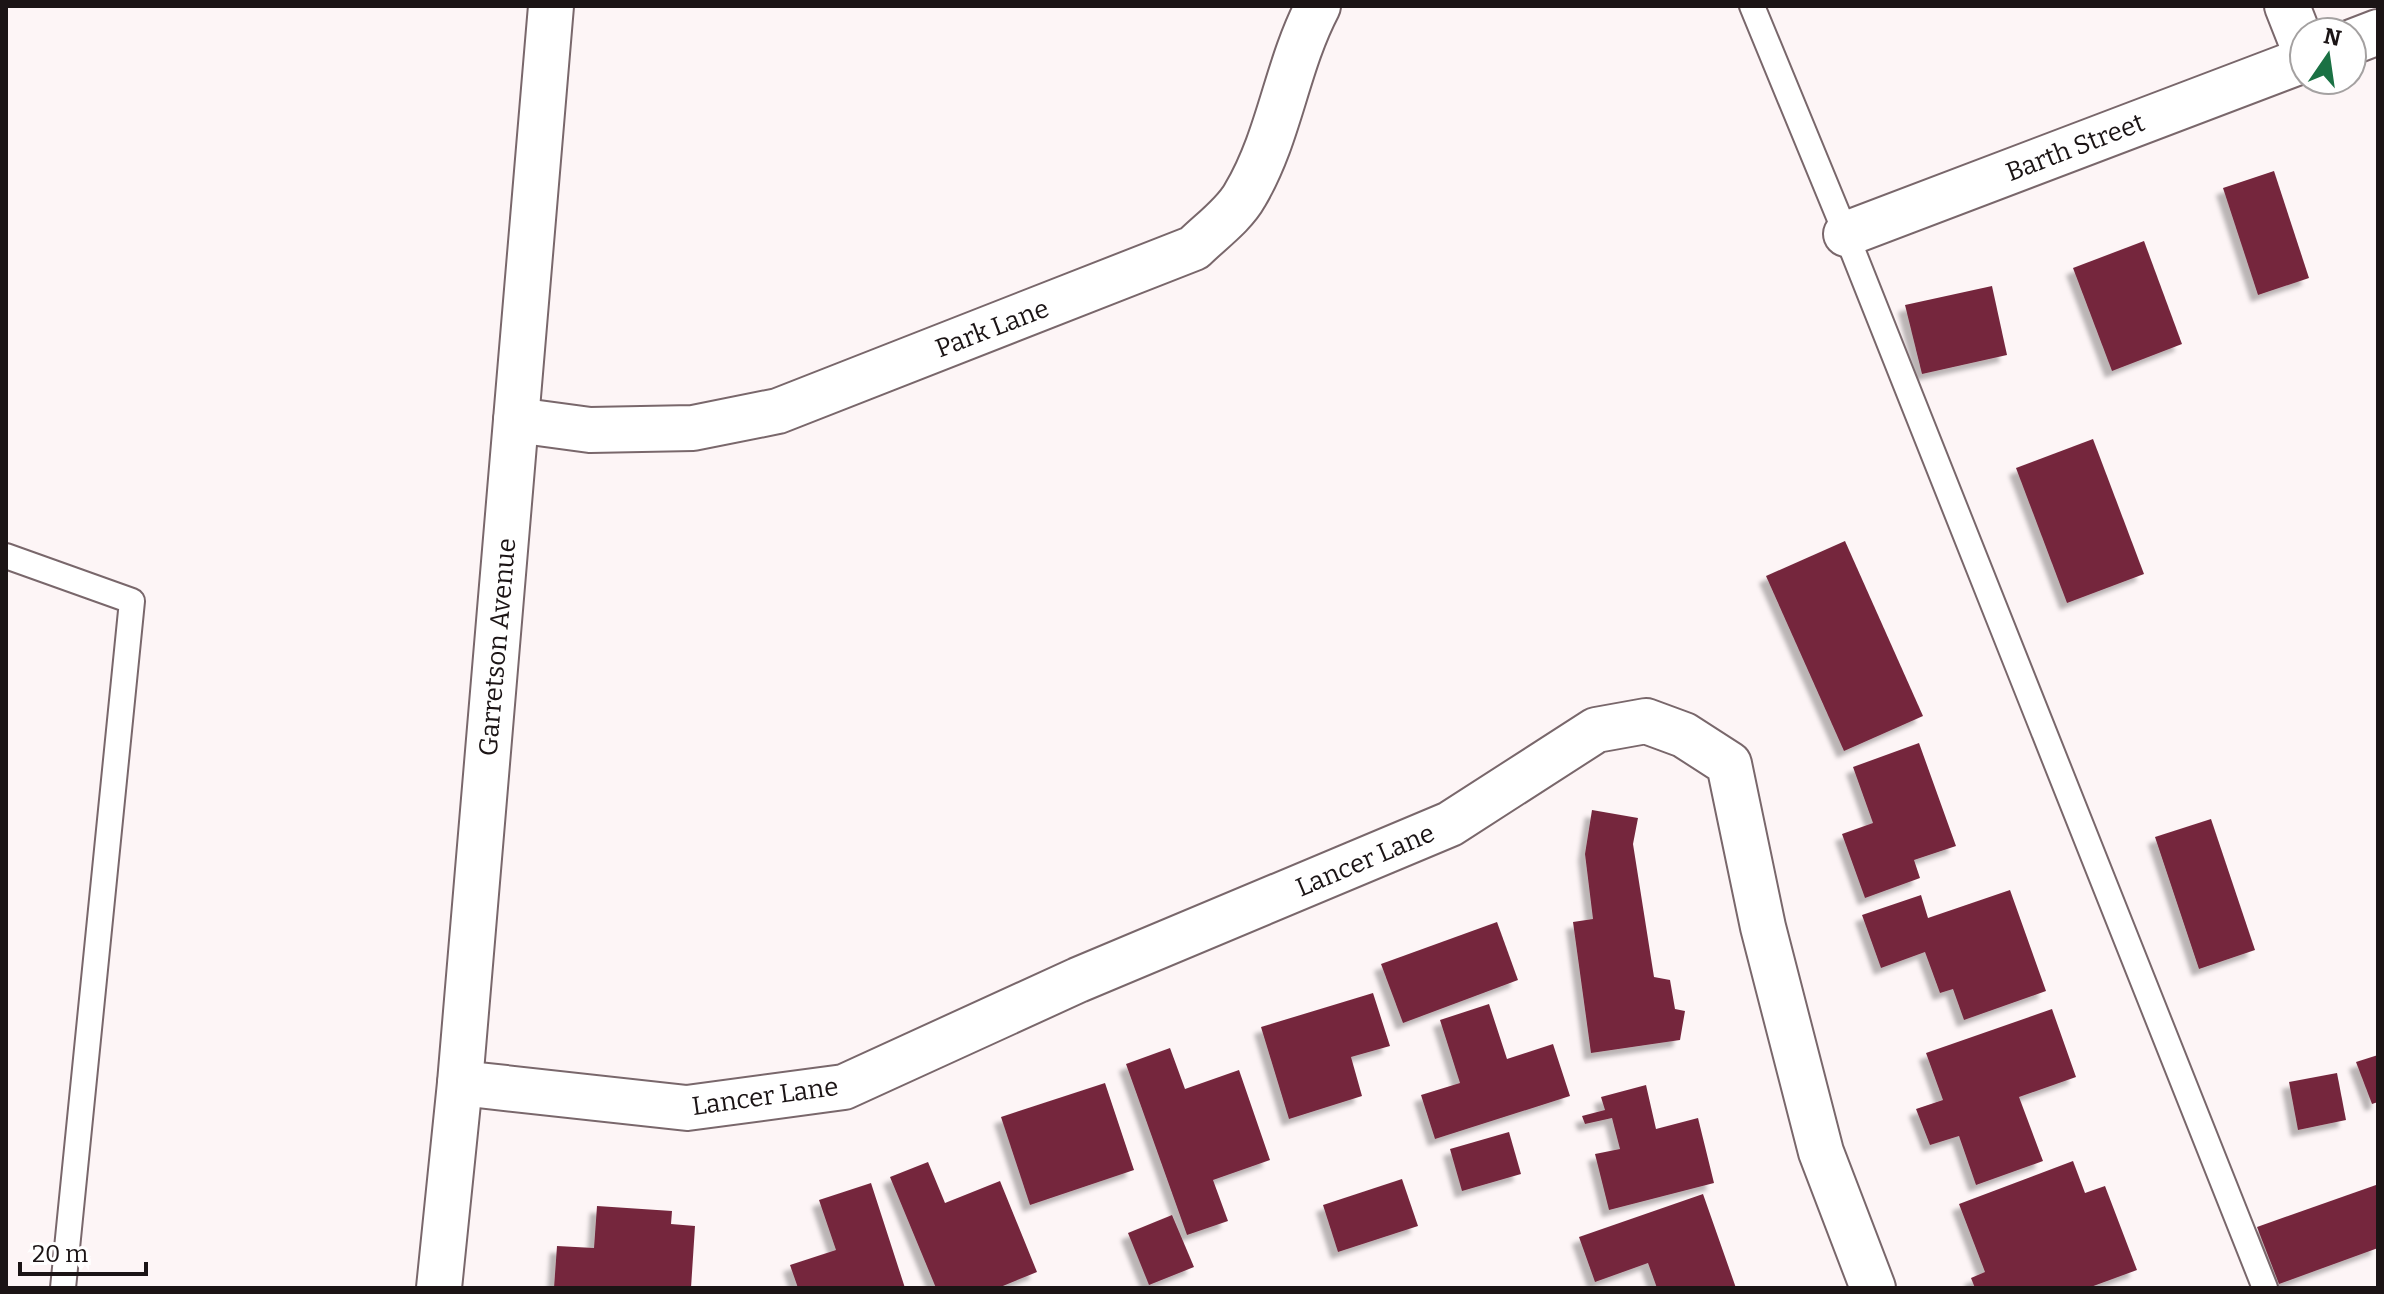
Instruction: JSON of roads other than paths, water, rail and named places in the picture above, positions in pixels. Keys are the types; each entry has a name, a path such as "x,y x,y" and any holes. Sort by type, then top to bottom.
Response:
{"street":[{"name":"Garretson Avenue","path":"439,1288 460,1083 551,6"},
{"name":"Park Lane","path":"516,420 590,430 693,428 778,411 1194,248 1244,198 1270,147 1283,89 1302,35 1318,6"},
{"name":"Barth Street","path":"1846,234 2288,66"},
{"name":"Lancer Lane","path":"460,1083 687,1108 844,1087 1078,980 1450,824 1596,730 1646,721 1684,735 1729,764 1763,927 1821,1152 1873,1288"}],"lane":[{"path":"1752,6 1846,234 2265,1288"},
{"path":"6,556 132,601 63,1288"}]}
